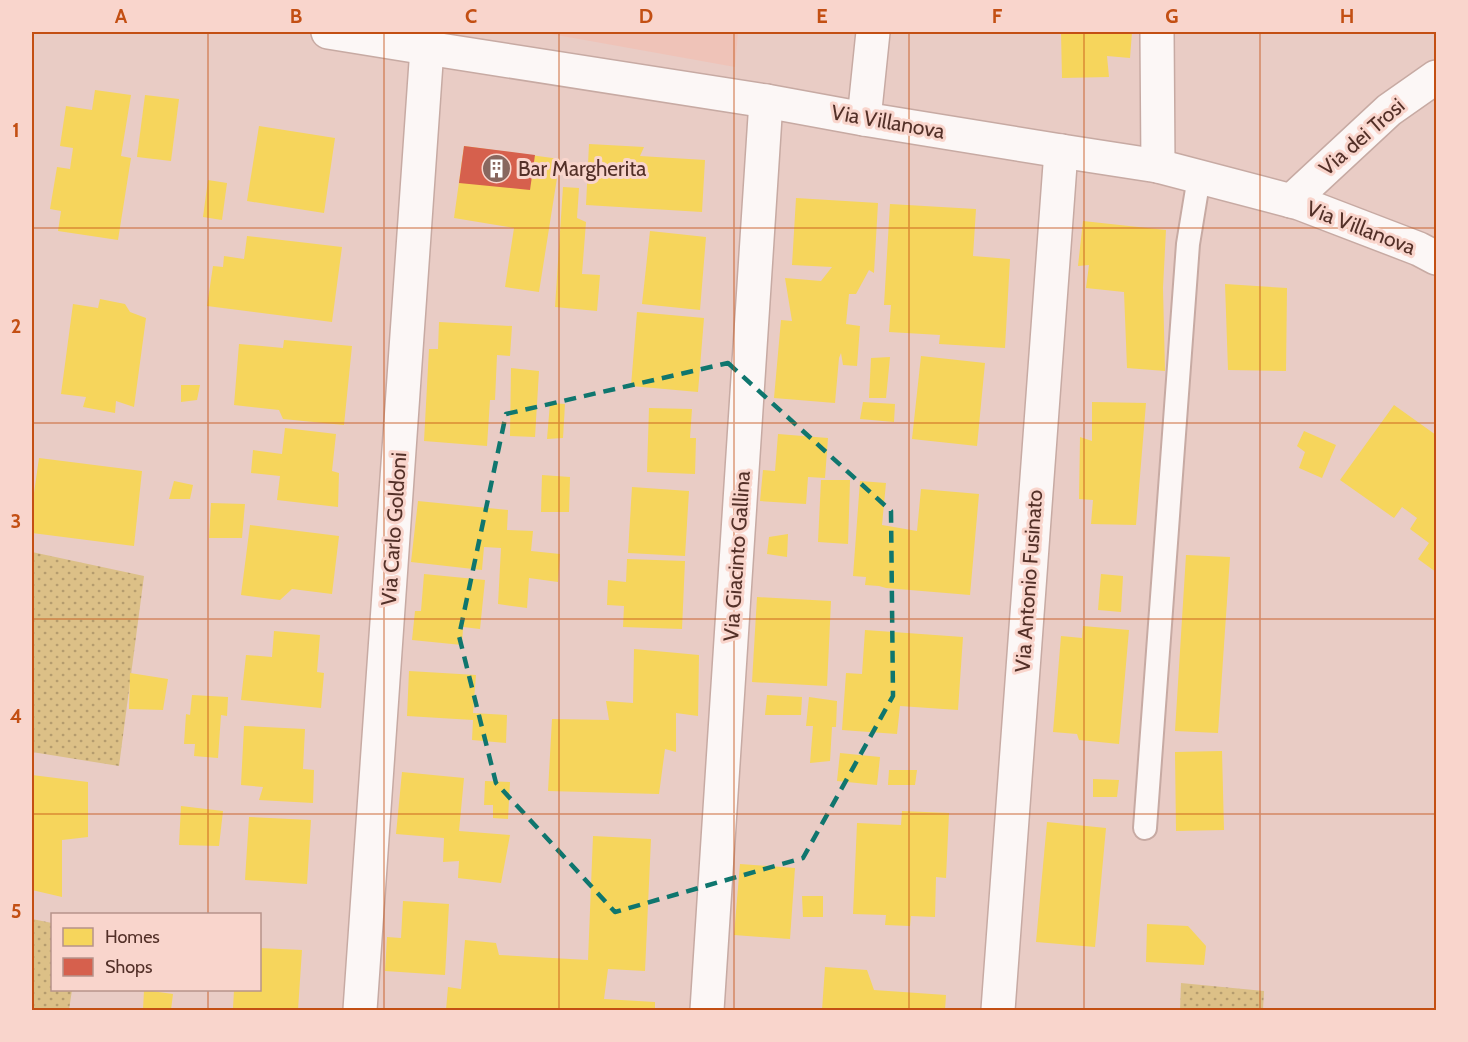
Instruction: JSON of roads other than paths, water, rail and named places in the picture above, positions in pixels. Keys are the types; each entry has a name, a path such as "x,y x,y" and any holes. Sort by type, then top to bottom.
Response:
{"street":[{"name":"Via Villanova","path":"328,32 1158,166 1291,201 1419,249 1437,258"},
{"path":"864,119 873,32"},
{"path":"1157,32 1158,166"},
{"name":"Via Carlo Goldoni","path":"360,1011 428,48"},
{"name":"Via dei Trosi","path":"1291,201 1389,110 1437,77"},
{"name":"Via Giacinto Gallina","path":"707,1011 766,101"},
{"name":"Via Antonio Fusinato","path":"998,1011 1061,151"}],"lane":[{"path":"1145,828 1188,244 1199,177"}],"place":[{"name":"Bar Margherita","path":"497,169"}]}
